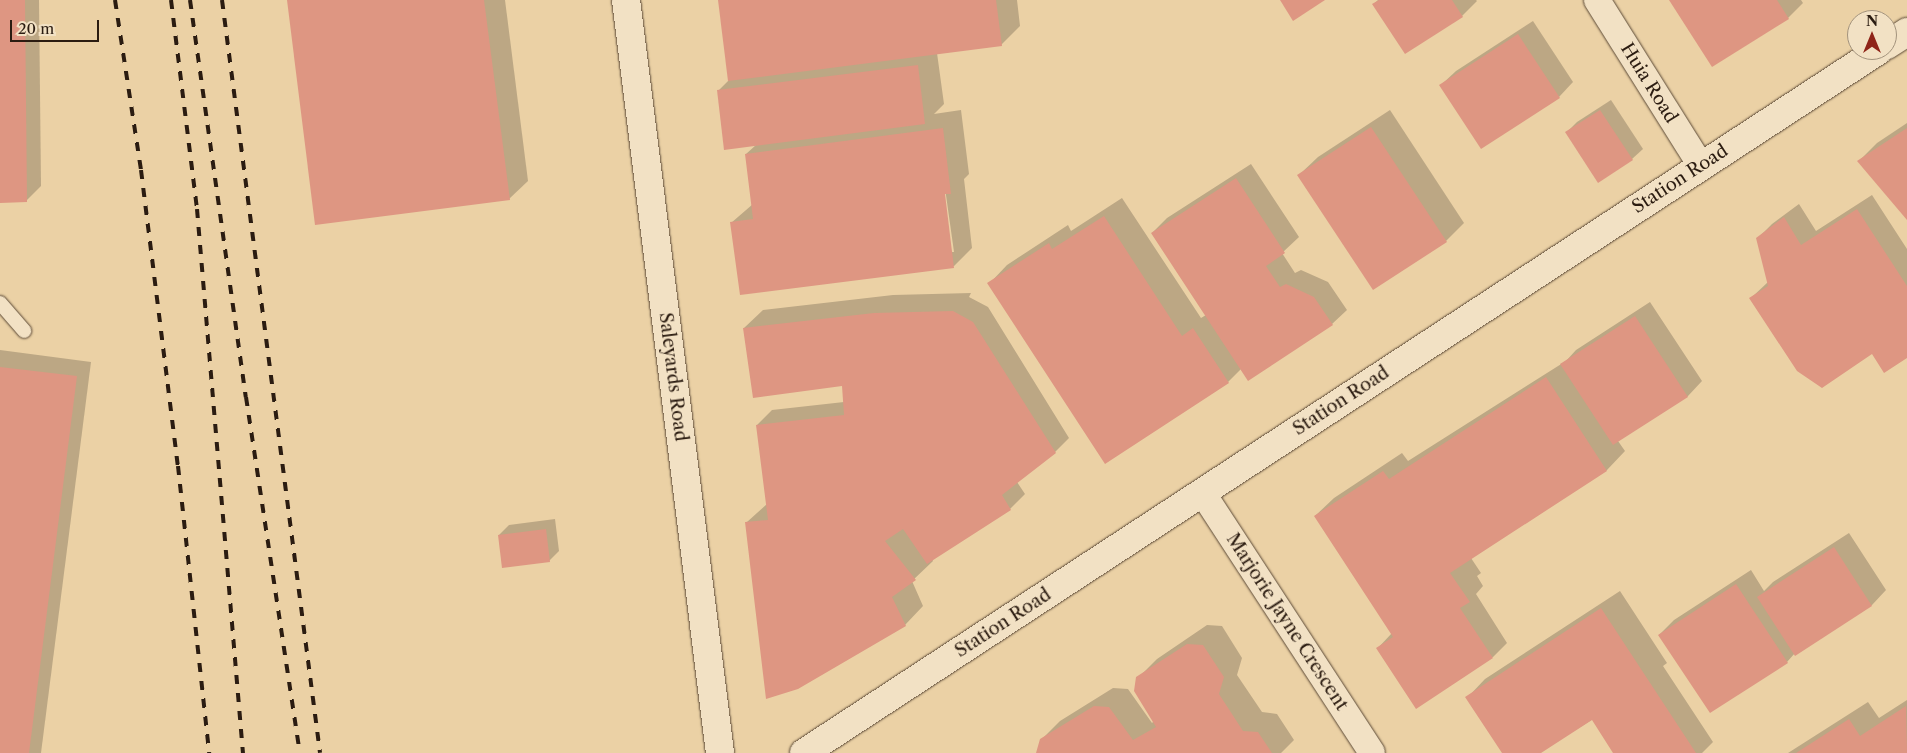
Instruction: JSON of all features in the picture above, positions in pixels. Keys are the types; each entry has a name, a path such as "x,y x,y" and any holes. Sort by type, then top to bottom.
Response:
{"street":[{"name":"Saleyards Road","path":"626,0 720,753"},
{"name":"Huia Road","path":"1597,0 1701,166"},
{"name":"Station Road","path":"804,753 1865,60"},
{"name":"Marjorie Jayne Crescent","path":"1202,492 1372,753"}],"lane":[{"path":"0,303 24,331"}],"building":[{"path":"0,0 25,0 27,202 0,203"},
{"path":"287,0 484,0 510,200 315,225"},
{"path":"718,0 996,0 1002,46 728,81"},
{"path":"1280,0 1325,0 1293,21"},
{"path":"1379,0 1452,0 1463,17 1405,54 1372,4"},
{"path":"1669,0 1777,0 1789,19 1712,67"},
{"path":"1518,34 1560,98 1481,149 1439,85"},
{"path":"918,65 925,124 724,150 717,90"},
{"path":"1600,110 1633,160 1598,183 1565,132"},
{"path":"1371,127 1447,242 1373,290 1297,175"},
{"path":"943,128 951,194 945,194 954,268 740,295 730,222 753,219 745,154"},
{"path":"1907,128 1907,220 1857,161"},
{"path":"1236,178 1285,253 1266,266 1280,287 1286,284 1314,297 1333,325 1248,381 1151,233"},
{"path":"1857,209 1907,286 1907,358 1884,373 1872,354 1822,388 1797,371 1749,298 1768,286 1756,238 1784,217 1801,245"},
{"path":"1104,216 1182,336 1193,328 1229,383 1105,464 987,283 1049,243 1052,249"},
{"path":"953,311 973,322 1056,453 1002,495 1011,510 927,564 903,529 885,541 916,580 892,597 906,626 798,689 766,699 745,522 768,520 756,425 844,415 842,386 753,398 743,328 874,313"},
{"path":"1635,316 1688,397 1613,445 1560,364"},
{"path":"0,367 77,376 29,753 0,753"},
{"path":"1546,377 1607,471 1450,573 1470,602 1460,608 1493,658 1416,709 1376,648 1393,637 1314,516 1383,471 1389,479"},
{"path":"546,529 550,562 502,568 498,535"},
{"path":"1834,547 1872,606 1795,656 1757,597"},
{"path":"1736,584 1788,663 1710,713 1658,635"},
{"path":"1601,608 1696,753 1613,753 1592,720 1541,753 1502,753 1465,697"},
{"path":"1187,644 1203,645 1224,677 1219,694 1243,731 1258,732 1272,753 1036,753 1040,739 1094,706 1109,707 1133,740 1156,727 1134,691 1136,677"},
{"path":"1906,706 1907,753 1796,753 1849,719 1860,736"}],"railway":[{"path":"115,0 141,170 178,466 209,753"},
{"path":"171,0 197,209 243,753"},
{"path":"190,0 246,397 300,753"},
{"path":"222,0 320,753"}]}
